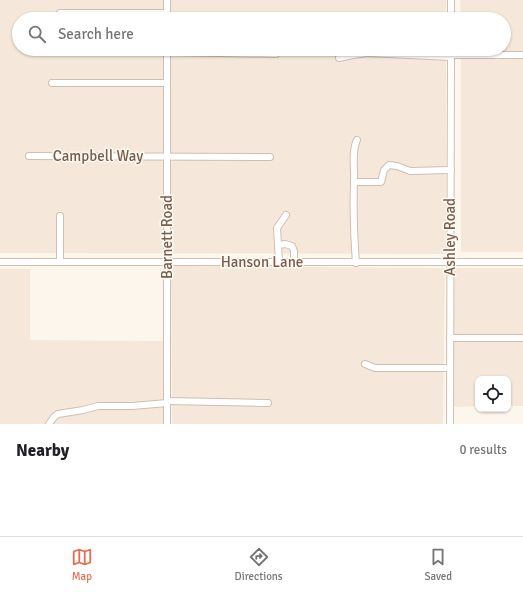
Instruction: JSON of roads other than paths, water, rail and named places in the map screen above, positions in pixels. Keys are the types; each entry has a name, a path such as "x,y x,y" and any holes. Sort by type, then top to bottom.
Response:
{"street":[{"path":"167,0 167,12"},
{"path":"451,0 451,12"},
{"path":"511,55 523,55"},
{"name":"Barnett Road","path":"167,56 167,424"},
{"path":"340,58 349,56"},
{"name":"Ashley Road","path":"450,424 451,56"},
{"path":"52,83 167,83"},
{"path":"356,263 354,234 354,151 357,140"},
{"name":"Campbell Way","path":"29,156 270,157"},
{"path":"354,182 381,182 384,170 390,166 397,166 410,171 451,170"},
{"path":"279,262 277,228 286,215"},
{"path":"60,216 60,262"},
{"path":"279,245 285,244 292,246 294,251 294,262"},
{"name":"Hanson Lane","path":"0,262 523,262"},
{"path":"450,338 523,338"},
{"path":"365,364 375,368 450,368"},
{"path":"49,424 58,414 98,406 132,406 167,402 268,403"}]}
